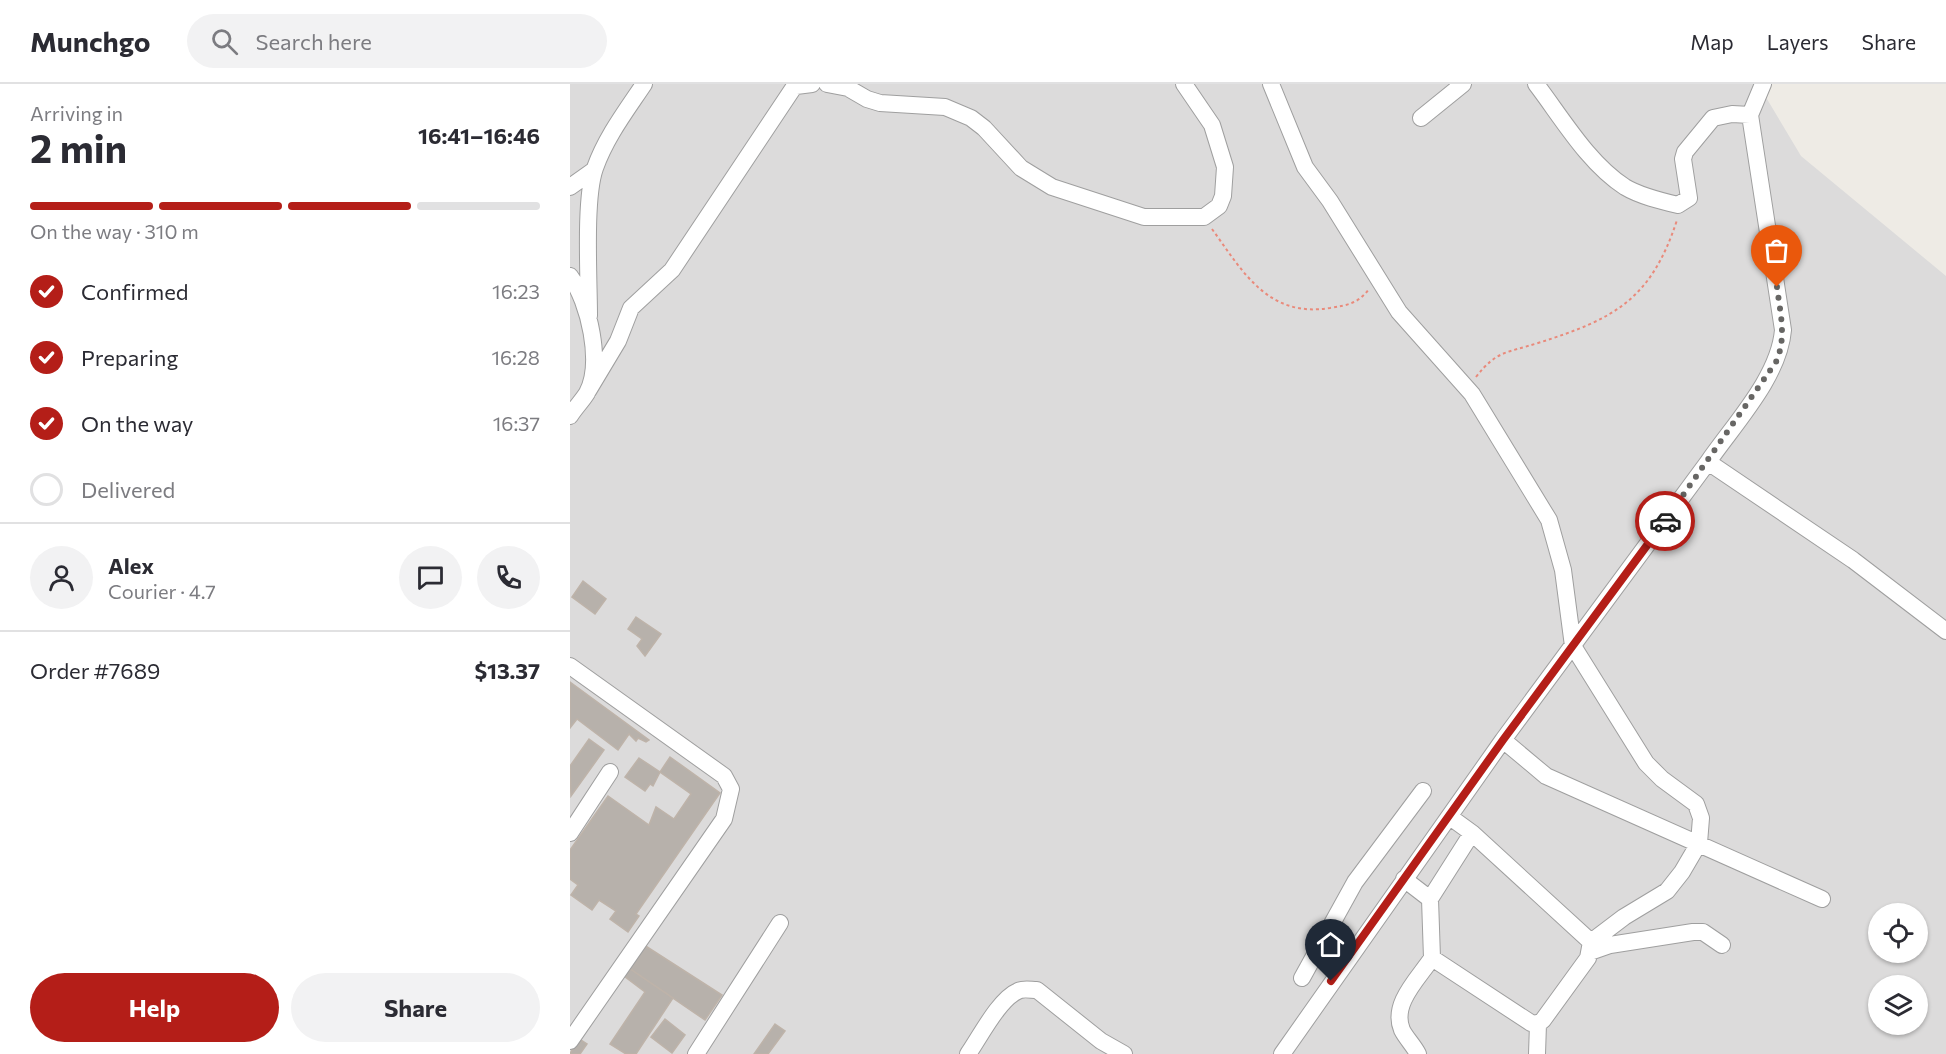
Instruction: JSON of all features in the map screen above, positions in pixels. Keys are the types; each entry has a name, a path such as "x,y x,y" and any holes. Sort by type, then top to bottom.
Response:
{"street":[{"path":"588,391 594,347 589,316 590,202 594,170 609,135 644,84"},
{"path":"827,84 848,88 867,99 880,103 945,107 970,118 984,128 1021,168 1052,187 1144,217 1204,217 1219,206 1223,196 1225,167 1212,125 1184,84"},
{"path":"1272,84 1305,167 1330,201 1399,312 1472,394 1550,520 1563,570 1573,646 1646,763 1662,779 1696,804 1701,818 1698,843 1667,891 1624,917 1591,947 1588,958 1538,1024 1536,1054"},
{"path":"1421,118 1463,84"},
{"path":"1536,84 1591,155 1616,180 1638,193 1682,205 1689,198 1683,159 1685,152 1713,118 1732,114 1750,115"},
{"path":"1282,1054 1503,740 1770,374 1781,350 1783,330 1750,115 1763,84"},
{"path":"570,416 618,341 631,308 672,270 802,85"},
{"path":"570,187 594,170"},
{"path":"570,276 589,316"},
{"path":"1708,462 1853,560 1946,631"},
{"path":"570,666 724,776 731,789 723,819 570,1041"},
{"path":"1503,740 1546,776 1822,899"},
{"path":"570,833 610,772"},
{"path":"1302,978 1355,882 1423,791"},
{"path":"1450,817 1472,833 1591,947 1693,932 1703,932 1722,945"},
{"path":"1418,1054 1402,1031 1399,1016 1401,1001 1432,958 1430,898 1472,833"},
{"path":"1404,879 1430,898"},
{"path":"696,1054 780,923"},
{"path":"1432,958 1531,1023 1538,1024"},
{"path":"968,1054 1004,1001 1017,991 1024,990 1037,990 1101,1041 1124,1054"}],"path":[{"path":"1472,394 1476,376 1494,357 1613,315 1633,298 1654,275 1682,205"},
{"path":"1204,217 1250,282 1266,295 1287,306 1318,310 1351,304 1363,297 1377,277"}],"shaded area":[{"path":"570,84 1758,84 1801,156 1946,276 1946,1054 570,1054"}],"building":[{"path":"583,581 606,599 595,614 572,597"},
{"path":"636,617 661,634 645,656 637,646 642,639 628,629"},
{"path":"570,682 649,740 646,742 638,738 636,741 629,734 618,750 577,719 570,728"},
{"path":"589,739 604,750 571,796 570,766"},
{"path":"670,757 720,793 636,914 639,916 628,932 610,919 616,911 599,900 592,910 571,895 578,885 570,879 570,850 608,796 649,825 656,807 674,819 691,794 660,772"},
{"path":"639,758 660,772 653,786 650,784 645,791 625,777"},
{"path":"644,945 722,995 705,1020 629,968"},
{"path":"629,968 673,998 636,1054 626,1054 610,1044 645,992 624,976"},
{"path":"665,1019 685,1035 672,1053 651,1037"},
{"path":"775,1024 785,1031 768,1054 754,1054"},
{"path":"578,1038 587,1044 580,1054 570,1054"}],"way so far":[{"path":"1665,521 1770,374 1776,362 1781,350 1783,330 1777,287"}],"route":[{"path":"1331,981 1503,740 1665,521"}]}
